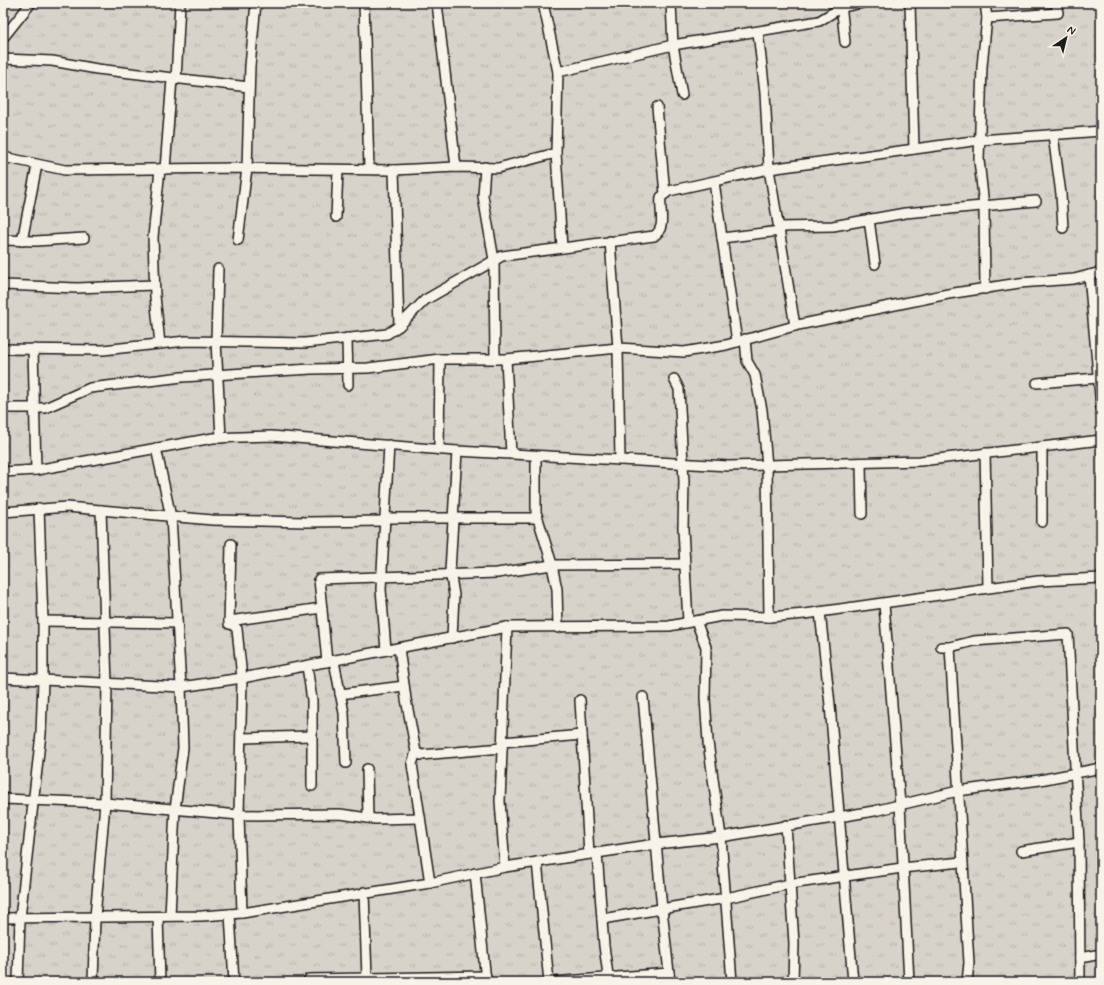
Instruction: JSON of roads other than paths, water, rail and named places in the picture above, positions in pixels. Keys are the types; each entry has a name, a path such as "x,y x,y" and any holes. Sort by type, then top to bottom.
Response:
{"street":[{"path":"3,38 31,3"},
{"path":"160,344 154,285 153,237 174,79 180,3"},
{"path":"238,240 247,168 249,87 256,3"},
{"path":"364,3 369,169"},
{"path":"437,3 456,167"},
{"path":"543,3 558,72 556,153 562,248"},
{"path":"671,3 673,45 682,95"},
{"path":"558,72 673,45 819,21 842,5 862,3"},
{"path":"910,3 914,150"},
{"path":"985,3 987,18 982,66 979,160 984,206 985,289"},
{"path":"987,18 1058,13 1056,3"},
{"path":"842,5 845,42"},
{"path":"758,32 769,169 795,326"},
{"path":"3,59 52,61 97,69 249,87"},
{"path":"657,107 665,194"},
{"path":"3,349 103,350 186,341 305,343 387,334 399,326 425,300 502,256 654,236 660,232 662,226 660,205 661,197 669,191 769,169 980,140 1101,131"},
{"path":"1053,135 1061,194 1063,228"},
{"path":"3,157 65,170 247,168 394,170 456,167 498,168 556,153"},
{"path":"22,241 37,165"},
{"path":"485,167 483,196 494,260 495,359"},
{"path":"336,217 338,170"},
{"path":"394,170 399,326"},
{"path":"714,182 722,238 741,341 755,375 762,410 768,466 769,617"},
{"path":"722,238 779,229 833,226 905,213 1036,201"},
{"path":"869,219 875,264"},
{"path":"3,240 22,241 84,238"},
{"path":"610,242 618,348 620,460"},
{"path":"218,269 216,341 221,438"},
{"path":"3,408 35,409 54,405 90,388 218,375 368,368 440,359 506,359 618,348 684,352 726,345 795,326 948,294 1074,278 1101,272"},
{"path":"1089,275 1101,407"},
{"path":"3,286 77,288 154,285"},
{"path":"347,338 349,368 348,386"},
{"path":"33,349 36,470"},
{"path":"439,450 440,359"},
{"path":"506,359 511,454"},
{"path":"1037,383 1098,378"},
{"path":"674,379 679,389 684,482 684,564 692,621 706,647 705,698 708,742 721,837 732,982"},
{"path":"3,472 36,470 156,448 221,438 271,436 439,450 536,456 682,464 768,466 920,461 1101,440"},
{"path":"386,650 382,616 382,578 389,446"},
{"path":"1042,447 1042,522"},
{"path":"156,448 171,517 181,687 182,748 175,809 170,916"},
{"path":"452,638 454,595 451,576 452,519 457,451"},
{"path":"985,453 988,587"},
{"path":"536,456 536,512 552,565 557,589 558,628"},
{"path":"861,463 862,514"},
{"path":"3,512 67,507 212,520 307,522 538,518"},
{"path":"18,982 20,918 41,734 44,622 39,508"},
{"path":"93,982 94,917 104,803 107,684 101,510"},
{"path":"231,544 228,624 232,624 237,629 242,678 240,815 242,912"},
{"path":"346,763 344,713 330,661 319,580 451,576 497,573 552,565 684,564"},
{"path":"3,678 181,687 242,678 507,627 558,628 669,626 722,616 769,617 820,612 884,604 988,587 1038,581 1101,578"},
{"path":"884,604 900,805 902,868 909,982"},
{"path":"229,621 322,608"},
{"path":"820,612 830,705 838,817 853,982"},
{"path":"44,622 105,621 177,624"},
{"path":"506,867 500,801 507,627"},
{"path":"967,982 969,963 958,792 945,647 974,641 1068,634 1078,842 1080,982"},
{"path":"399,648 416,752 412,764 430,883"},
{"path":"307,666 312,700 312,786"},
{"path":"340,694 404,686"},
{"path":"553,982 670,978 662,909 643,697"},
{"path":"580,700 593,854 608,979"},
{"path":"416,752 421,754 582,735"},
{"path":"242,738 312,736"},
{"path":"3,918 158,917 230,914 364,892 430,883 537,862 656,844 721,837 838,817 958,792 1101,768"},
{"path":"367,769 368,818"},
{"path":"3,799 104,803 240,815 340,814 368,818 420,818"},
{"path":"786,825 794,943 793,982"},
{"path":"1021,851 1078,842"},
{"path":"537,862 549,982"},
{"path":"602,919 726,898 790,884 902,868 962,862"},
{"path":"309,982 309,979 486,979 475,873"},
{"path":"364,892 365,979"},
{"path":"230,914 234,982"},
{"path":"158,917 160,982"},
{"path":"1080,958 1101,954"}]}
